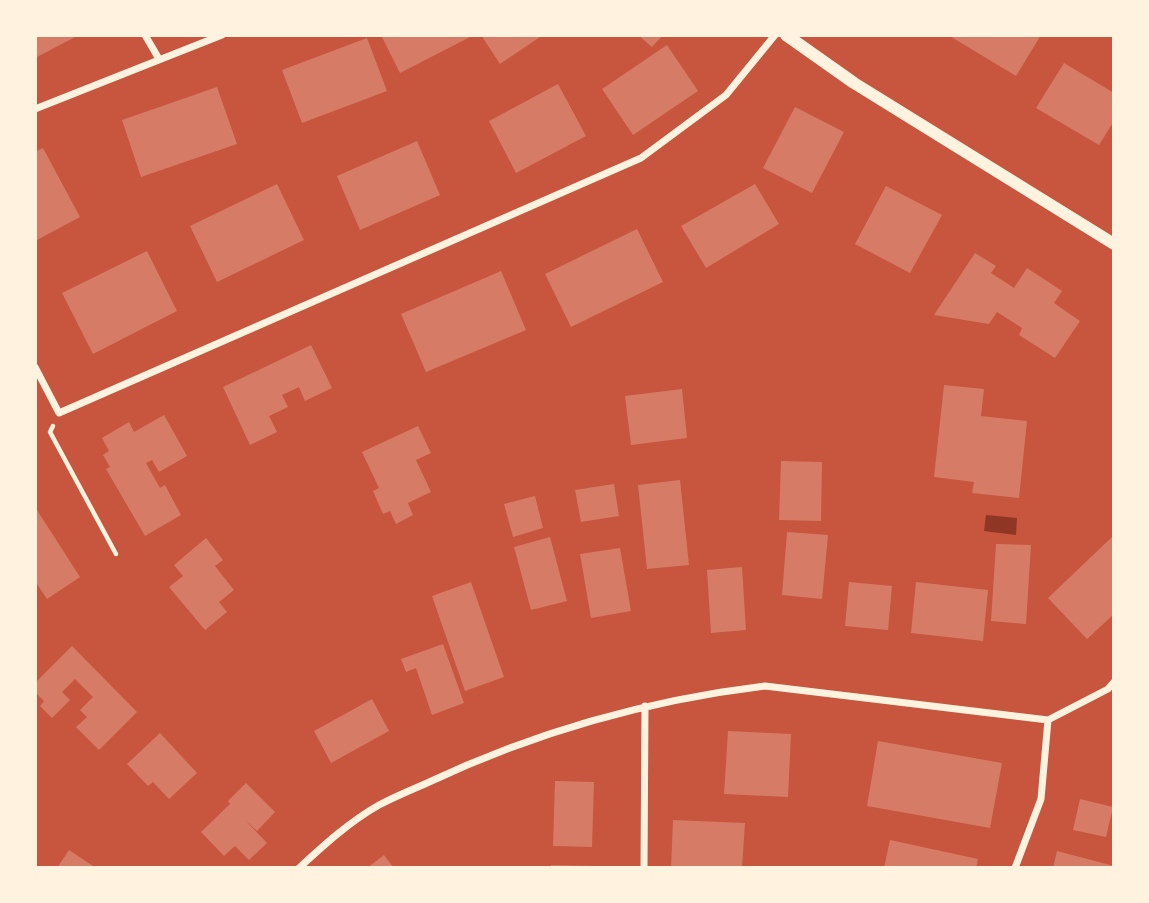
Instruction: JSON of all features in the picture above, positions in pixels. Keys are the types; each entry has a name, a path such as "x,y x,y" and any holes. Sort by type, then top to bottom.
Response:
{"street":[{"path":"145,35 159,60"},
{"path":"35,109 222,35"},
{"path":"35,367 59,413 641,158 726,95 775,35"},
{"path":"786,35 855,83 1114,244"},
{"path":"299,868 339,832 379,805 457,768 520,744 645,706 720,691 765,686 1048,720 1108,689 1114,682"},
{"path":"644,868 645,706"},
{"path":"1015,868 1041,800 1048,720"}],"path":[{"path":"59,413 50,432 116,554"}],"shaded area":[{"path":"986,515 1017,518 1016,535 984,531"}],"building":[{"path":"35,35 79,35 35,58"},
{"path":"381,35 469,35 470,37 400,73"},
{"path":"481,35 543,35 500,64"},
{"path":"638,35 663,35 652,47"},
{"path":"948,35 1041,35 1016,76"},
{"path":"367,38 387,91 302,123 282,70"},
{"path":"667,45 698,91 633,135 602,89"},
{"path":"1064,63 1114,93 1114,121 1099,145 1036,108"},
{"path":"558,84 586,136 516,173 489,121"},
{"path":"217,87 237,144 141,177 122,120"},
{"path":"795,107 844,132 812,193 763,168"},
{"path":"417,141 440,195 360,230 337,176"},
{"path":"43,148 80,217 35,241 35,152"},
{"path":"277,184 304,240 217,282 190,226"},
{"path":"755,184 779,224 706,268 681,226"},
{"path":"886,186 942,215 910,273 855,244"},
{"path":"637,229 663,282 571,327 545,274"},
{"path":"147,251 177,311 93,354 62,293"},
{"path":"975,253 996,266 991,273 1014,288 1027,268 1062,291 1054,303 1080,321 1055,358 1019,335 1022,328 997,312 989,324 934,315"},
{"path":"501,271 526,330 426,372 401,314"},
{"path":"311,345 332,388 305,401 299,387 282,395 288,407 269,416 277,432 250,445 223,387"},
{"path":"944,385 984,389 981,416 1027,421 1019,498 972,493 974,482 934,477"},
{"path":"682,389 687,438 631,445 625,396"},
{"path":"164,415 187,456 159,472 152,460 146,463 160,488 165,485 181,515 145,536 106,469 110,467 103,455 109,451 102,438 129,422 134,432"},
{"path":"418,426 431,453 416,460 431,492 408,503 413,515 396,524 390,511 383,514 373,491 379,488 362,452"},
{"path":"781,461 822,462 821,521 779,520"},
{"path":"680,480 689,565 647,569 638,485"},
{"path":"614,484 619,516 581,522 575,490"},
{"path":"535,496 543,528 513,537 504,504"},
{"path":"35,507 80,577 47,599 35,581"},
{"path":"787,532 828,535 822,599 782,595"},
{"path":"550,537 567,601 531,610 514,547"},
{"path":"1112,537 1114,614 1087,639 1048,598"},
{"path":"206,538 223,560 215,566 234,590 219,602 227,612 205,630 169,587 183,576 174,565"},
{"path":"996,544 1031,545 1026,624 991,621"},
{"path":"620,548 631,611 591,618 580,554"},
{"path":"742,567 746,630 711,633 707,570"},
{"path":"471,582 504,677 465,691 432,596"},
{"path":"849,582 892,586 888,630 845,626"},
{"path":"916,582 988,590 983,641 911,633"},
{"path":"443,644 464,703 432,715 416,668 406,672 401,659"},
{"path":"72,646 137,712 99,750 76,727 87,717 80,710 93,697 75,679 62,692 70,700 52,718 40,706 44,701 35,692 35,683"},
{"path":"372,699 389,731 331,763 314,731"},
{"path":"728,731 791,734 788,797 724,794"},
{"path":"160,733 197,773 169,799 153,782 148,786 127,764"},
{"path":"878,741 1002,763 990,828 867,806"},
{"path":"555,781 594,782 592,847 553,846"},
{"path":"246,783 275,812 257,831 245,820 267,843 249,860 235,846 224,856 201,832 230,804 228,801"},
{"path":"1080,799 1113,807 1106,837 1073,830"},
{"path":"673,820 745,823 742,868 671,868"},
{"path":"890,840 978,859 976,868 884,868"},
{"path":"69,850 96,868 57,868"},
{"path":"1057,851 1114,866 1114,868 1053,868"},
{"path":"384,855 394,868 367,868"},
{"path":"551,865 596,866 596,868 551,868"}]}
